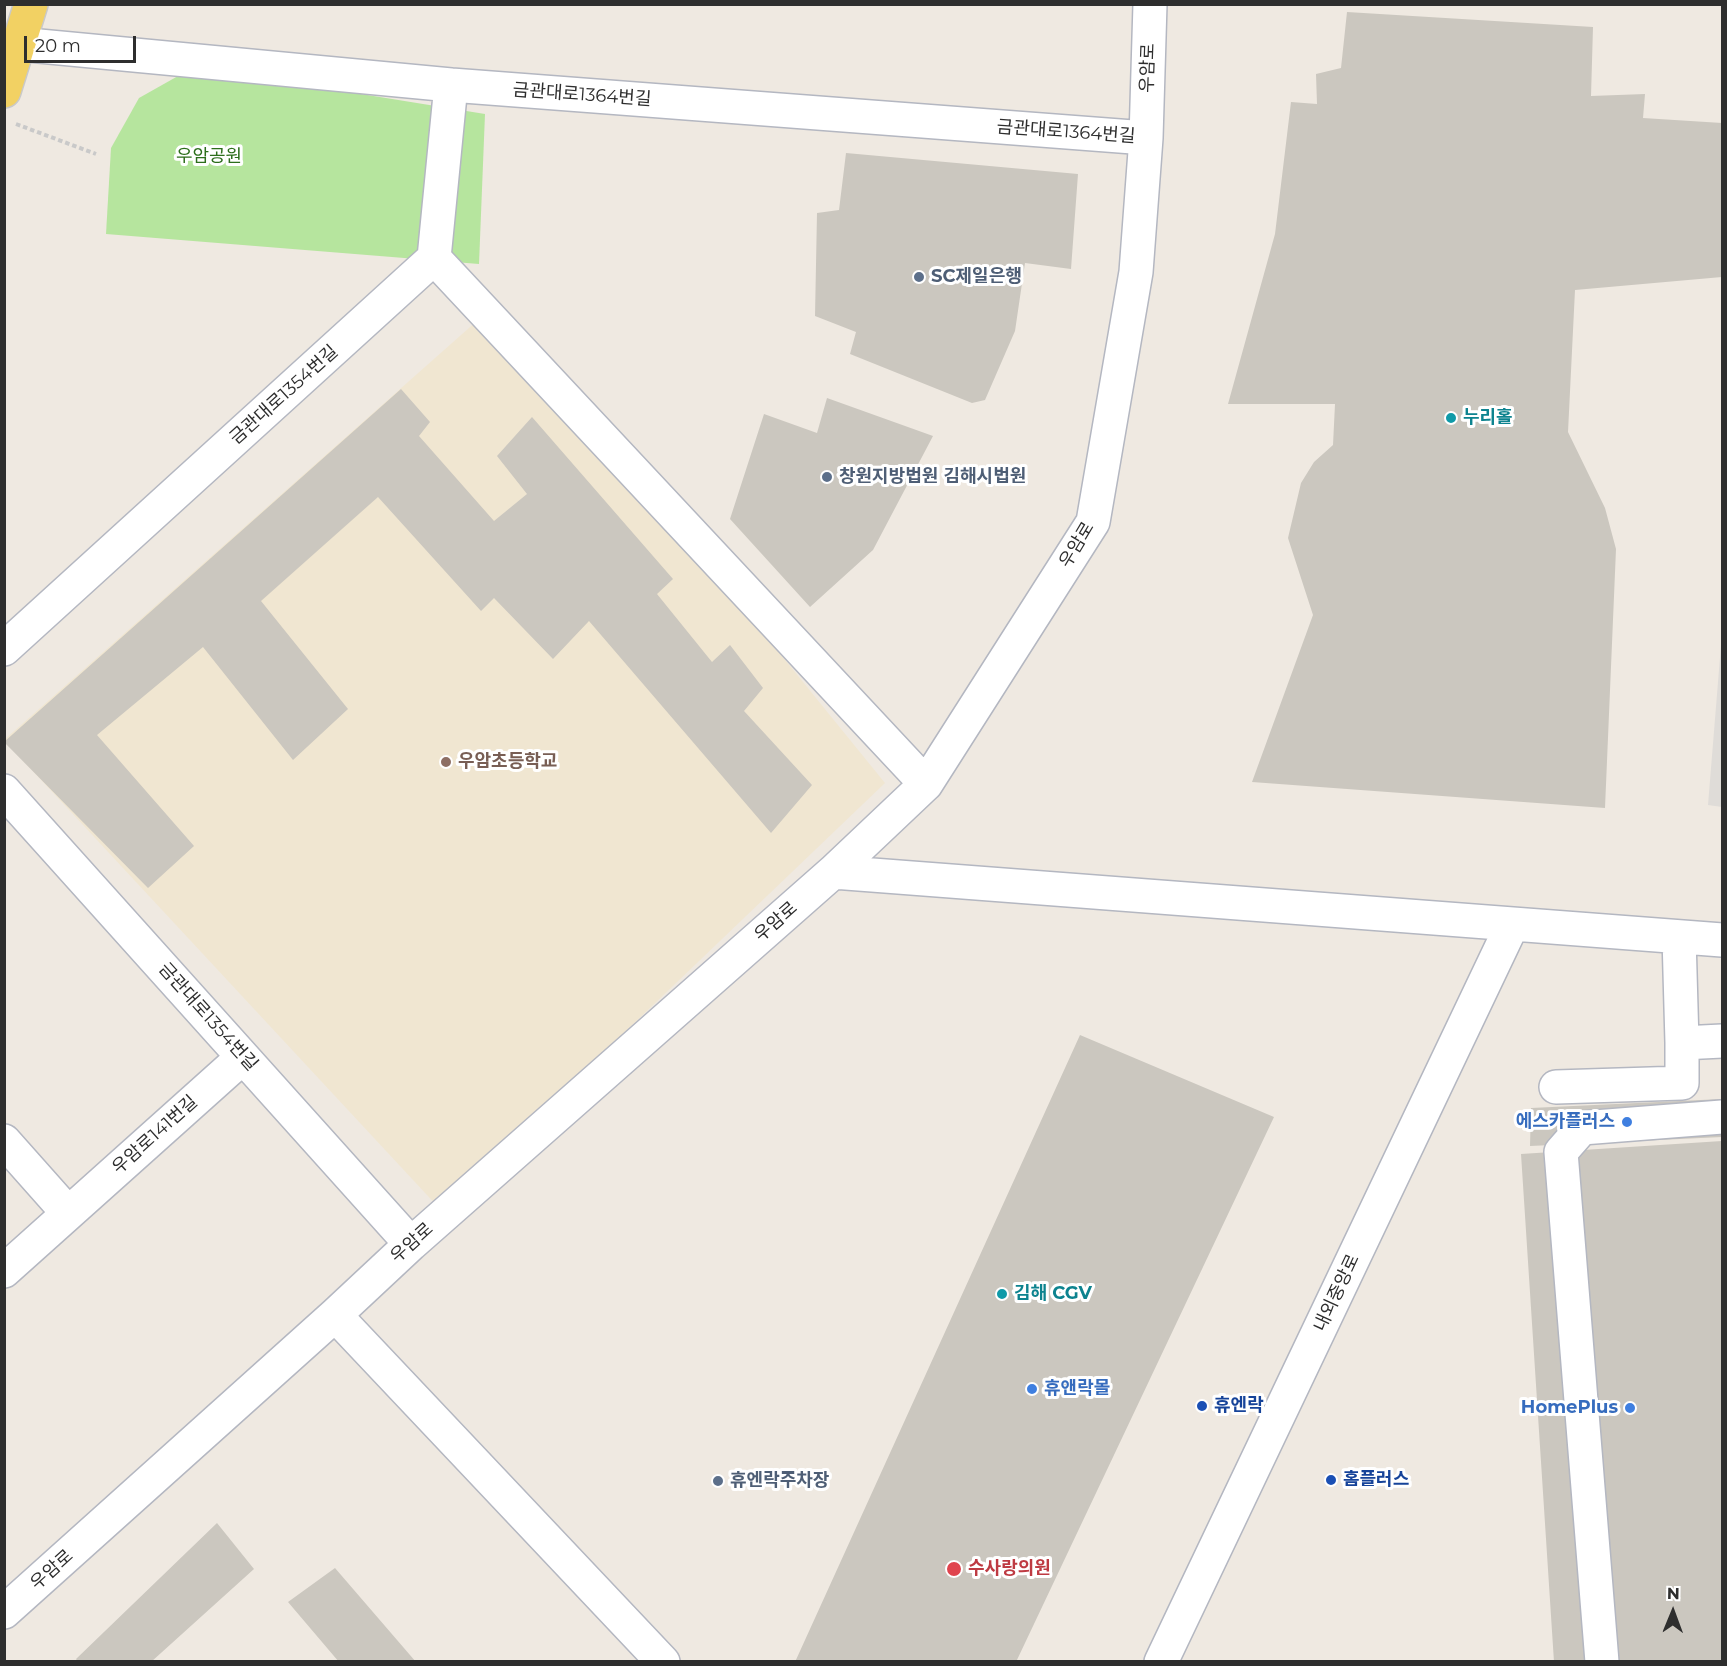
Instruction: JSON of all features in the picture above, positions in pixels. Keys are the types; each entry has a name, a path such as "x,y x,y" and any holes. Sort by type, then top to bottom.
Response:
{"main road":[{"path":"4,91 32,4"}],"street":[{"name":"우암로","path":"4,1612 411,1244 833,872 926,784 1093,522 1136,272 1146,138 1150,4"},
{"name":"금관대로1364번길","path":"18,44 451,85 1146,138"},
{"path":"451,85 434,258 926,784"},
{"name":"금관대로1354번길","path":"4,649 434,258"},
{"name":"금관대로1354번길","path":"4,790 411,1244"},
{"path":"833,872 1722,940"},
{"name":"내외중앙로","path":"1161,1662 1512,925"},
{"path":"1556,1087 1682,1083 1679,937"},
{"path":"1682,1043 1722,1041"},
{"name":"우암로141번길","path":"4,1271 243,1057"},
{"path":"1602,1662 1561,1152 1582,1128 1722,1117"},
{"path":"4,1141 68,1213"},
{"path":"335,1315 663,1662"}],"path":[{"path":"15,123 96,154"}],"shaded area":[{"name":"우암초등학교","path":"496,304 885,783 440,1209 4,740"},
{"path":"1722,633 1722,807 1708,805"}],"green space":[{"name":"우암공원","path":"194,67 485,114 479,264 106,234 111,148 139,98"}],"building":[{"name":"누리홀","path":"1347,12 1593,27 1591,96 1645,94 1643,118 1722,123 1722,277 1575,290 1568,432 1605,508 1616,549 1605,808 1252,782 1313,615 1288,538 1301,483 1314,462 1333,445 1335,404 1228,404 1275,234 1291,102 1317,104 1316,74 1341,68"},
{"name":"SC제일은행","path":"846,153 1078,174 1071,269 1025,263 1015,331 985,400 972,403 850,354 856,332 815,316 817,213 839,210"},
{"path":"401,389 430,422 419,436 494,521 527,494 497,456 532,417 673,579 657,594 712,662 730,645 763,688 744,711 812,785 771,833 589,621 553,659 494,598 481,611 378,497 261,601 348,709 293,760 203,647 97,735 194,846 148,888 4,742"},
{"name":"창원지방법원 김해시법원","path":"827,398 933,436 873,550 810,607 730,519 764,414 817,433"},
{"name":"휴앤락몰","path":"1080,1035 1274,1117 1016,1662 795,1662"},
{"name":"에스카플러스","path":"1722,1099 1722,1137 1530,1146 1531,1108"},
{"name":"HomePlus","path":"1722,1141 1722,1662 1554,1662 1521,1154"},
{"path":"217,1523 254,1569 151,1662 78,1662 76,1659"},
{"path":"335,1568 416,1662 339,1662 288,1602"}],"place":[{"name":"SC제일은행","path":"919,277"},
{"name":"누리홀","path":"1451,418"},
{"name":"창원지방법원 김해시법원","path":"827,477"},
{"name":"우암초등학교","path":"446,762"},
{"name":"에스카플러스","path":"1627,1122"},
{"name":"김해 CGV","path":"1002,1294"},
{"name":"휴앤락몰","path":"1032,1389"},
{"name":"휴엔락","path":"1202,1406"},
{"name":"HomePlus","path":"1630,1408"},
{"name":"홈플러스","path":"1331,1480"},
{"name":"휴엔락주차장","path":"718,1481"},
{"name":"수사랑의원","path":"954,1569"}]}
